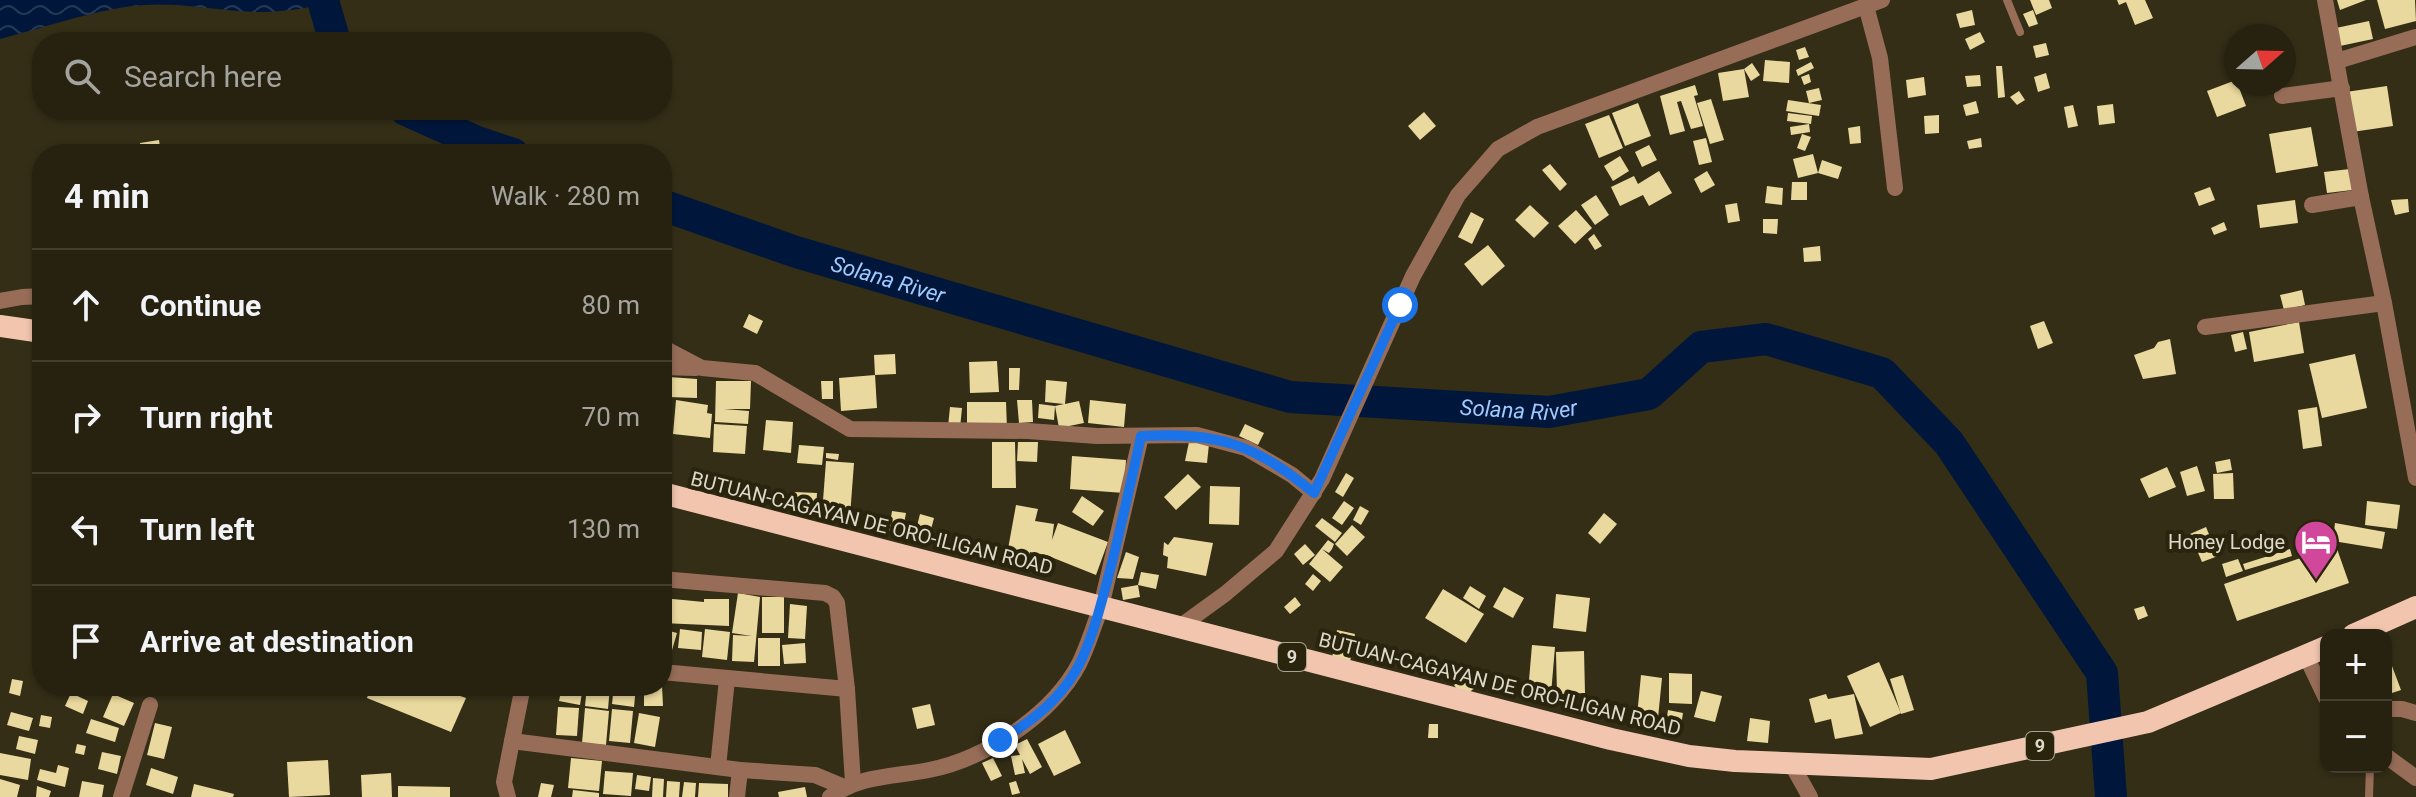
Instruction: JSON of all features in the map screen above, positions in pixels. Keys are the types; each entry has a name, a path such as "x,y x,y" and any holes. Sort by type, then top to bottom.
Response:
{"highway":[{"path":"0,326 32,331"},
{"name":"BUTUAN-CAGAYAN DE ORO-ILIGAN ROAD","path":"672,496 1611,739 1689,756 1735,761 1931,769 2148,722 2316,652"},
{"path":"2366,629 2416,607"}],"street":[{"path":"1178,628 1276,551 1318,486 1413,276 1458,195 1498,149 1537,127 1882,0"},
{"path":"2325,0 2416,478"},
{"path":"1866,6 1880,58 1895,188"},
{"path":"2337,61 2416,37"},
{"path":"2296,94 2342,88"},
{"path":"2312,205 2361,197"},
{"path":"0,301 32,296"},
{"path":"2205,327 2384,303"},
{"path":"672,352 702,368"},
{"path":"672,367 755,373 850,429 1197,435 1246,448 1318,486"},
{"path":"512,741 740,770 815,775 842,789 957,763 1020,729 1043,711 1080,663 1101,607 1141,436"},
{"path":"672,580 825,593 833,597 837,603 847,689 842,789"},
{"path":"672,673 847,689"},
{"path":"718,767 727,679"},
{"path":"508,797 504,782 521,696"},
{"path":"121,797 150,705"},
{"path":"2392,709 2416,713"},
{"path":"2392,760 2416,778"},
{"path":"1791,763 1810,797"},
{"path":"737,797 740,770"}],"lane":[{"path":"2007,0 2020,32"},
{"path":"2369,797 2370,773"}],"water":[{"path":"0,0 340,0 271,12 144,5 90,14 0,39"}],"building":[{"path":"2030,0 2049,0 2052,8 2036,15"},
{"path":"2117,0 2145,0 2153,18 2135,25 2126,2 2119,5"},
{"path":"2337,0 2366,0 2340,10"},
{"path":"2377,0 2415,0 2416,21 2385,29"},
{"path":"1972,10 1975,25 1960,28 1956,14"},
{"path":"2033,10 2038,24 2029,27 2023,14"},
{"path":"2369,21 2373,39 2340,46 2336,28"},
{"path":"1980,32 1985,42 1970,50 1965,39"},
{"path":"2046,43 2049,55 2036,58 2033,46"},
{"path":"1805,47 1809,57 1799,60 1796,50"},
{"path":"1765,60 1790,62 1789,83 1763,81"},
{"path":"1811,62 1814,68 1798,76 1796,70"},
{"path":"1752,63 1760,75 1751,81 1744,69"},
{"path":"1996,66 2002,66 2005,97 1998,98"},
{"path":"1744,69 1749,97 1723,101 1718,73"},
{"path":"2046,73 2050,88 2038,92 2034,77"},
{"path":"1809,74 1811,82 1804,85 1801,77"},
{"path":"1980,75 1981,86 1967,87 1965,76"},
{"path":"1924,77 1926,95 1908,98 1906,80"},
{"path":"1695,85 1698,95 1694,96 1703,126 1691,129 1681,101 1677,102 1685,131 1670,135 1660,96"},
{"path":"2224,85 2224,96 2242,96 2246,106 2217,117 2207,91"},
{"path":"2387,86 2393,126 2352,132 2346,92"},
{"path":"1819,88 1822,100 1809,103 1806,91"},
{"path":"2019,91 2025,100 2017,105 2010,97"},
{"path":"1711,99 1724,140 1710,144 1697,103"},
{"path":"1788,100 1821,105 1819,116 1786,111"},
{"path":"1976,101 1979,113 1966,116 1963,105"},
{"path":"1638,103 1651,136 1625,146 1612,113"},
{"path":"2113,104 2115,123 2099,125 2097,106"},
{"path":"2073,105 2078,126 2068,128 2064,107"},
{"path":"1424,112 1436,126 1420,140 1408,126"},
{"path":"1788,113 1812,116 1811,124 1787,121"},
{"path":"1609,115 1623,148 1599,158 1585,124"},
{"path":"1939,115 1939,133 1925,134 1924,116"},
{"path":"1809,124 1810,132 1791,135 1790,127"},
{"path":"1860,126 1861,143 1850,144 1848,128"},
{"path":"2311,127 2318,166 2276,173 2269,134"},
{"path":"1802,134 1811,137 1805,151 1797,148"},
{"path":"1706,138 1712,162 1699,165 1693,141"},
{"path":"1981,138 1982,147 1969,149 1967,141"},
{"path":"159,140 160,144 140,144"},
{"path":"1649,145 1657,160 1642,167 1635,152"},
{"path":"1813,154 1818,173 1798,178 1793,159"},
{"path":"1620,156 1629,171 1613,181 1604,166"},
{"path":"1822,160 1842,167 1838,179 1818,173"},
{"path":"1550,164 1567,184 1560,191 1542,170"},
{"path":"2350,169 2352,190 2327,193 2324,172"},
{"path":"1659,171 1672,193 1649,206 1643,195 1620,206 1611,187 1634,176 1638,184"},
{"path":"1707,171 1715,185 1701,193 1694,179"},
{"path":"1792,182 1807,182 1807,200 1791,200"},
{"path":"1767,186 1783,188 1782,205 1765,203"},
{"path":"2210,187 2215,200 2199,206 2194,193"},
{"path":"1596,195 1609,215 1595,225 1581,205"},
{"path":"2408,199 2409,212 2395,215 2391,200"},
{"path":"2295,200 2298,223 2260,228 2257,205"},
{"path":"1737,203 1740,221 1728,223 1725,205"},
{"path":"1530,205 1549,223 1534,238 1515,220"},
{"path":"1576,210 1592,228 1575,244 1558,226"},
{"path":"1471,212 1484,219 1472,244 1458,237"},
{"path":"1763,219 1778,219 1777,234 1763,233"},
{"path":"2224,222 2227,230 2214,235 2211,228"},
{"path":"1594,234 1602,246 1595,250 1588,239"},
{"path":"1488,245 1505,266 1482,286 1464,264"},
{"path":"1820,246 1821,261 1804,262 1803,248"},
{"path":"2302,290 2305,305 2284,310 2280,295"},
{"path":"749,314 763,321 757,334 743,327"},
{"path":"2044,321 2053,343 2038,349 2030,326"},
{"path":"2299,322 2304,353 2254,362 2249,332"},
{"path":"2243,332 2247,349 2235,352 2231,335"},
{"path":"2170,339 2176,374 2143,379 2134,355"},
{"path":"895,354 896,374 875,375 874,355"},
{"path":"2355,354 2367,408 2322,418 2309,364"},
{"path":"997,361 999,392 970,393 969,362"},
{"path":"1009,368 1020,368 1019,390 1009,390"},
{"path":"875,375 877,408 841,411 839,378"},
{"path":"672,377 697,379 697,398 672,397"},
{"path":"1046,380 1067,382 1065,404 1079,401 1084,423 1059,428 1055,406 1064,404 1045,402"},
{"path":"716,381 751,381 750,409 724,409 749,411 748,424 715,422"},
{"path":"821,381 833,381 833,399 822,399"},
{"path":"676,400 708,405 707,413 712,414 710,438 673,434"},
{"path":"1017,400 1032,400 1033,422 1019,423"},
{"path":"1090,400 1126,404 1124,427 1088,423"},
{"path":"967,402 1006,402 1007,429 967,429"},
{"path":"1039,404 1055,406 1054,420 1038,418"},
{"path":"950,407 962,408 960,428 948,427"},
{"path":"2317,407 2322,446 2303,449 2298,410"},
{"path":"766,420 793,422 791,453 763,450"},
{"path":"714,424 747,426 745,454 713,452"},
{"path":"1245,424 1264,433 1258,445 1239,436"},
{"path":"992,442 1015,442 1016,488 992,488"},
{"path":"1018,442 1038,442 1037,462 1017,461"},
{"path":"1189,442 1209,444 1207,463 1185,461"},
{"path":"799,445 824,447 822,465 797,463"},
{"path":"826,453 839,454 838,460 826,458"},
{"path":"1072,456 1126,460 1124,493 1070,489"},
{"path":"2230,459 2232,470 2217,473 2215,462"},
{"path":"826,461 854,463 850,516 822,514"},
{"path":"2197,466 2205,491 2187,496 2180,472"},
{"path":"2167,467 2176,487 2149,498 2140,479"},
{"path":"1346,473 1354,478 1343,497 1335,492"},
{"path":"2233,473 2234,499 2214,499 2213,474"},
{"path":"1188,474 1201,487 1176,510 1164,497"},
{"path":"1210,486 1240,487 1239,525 1209,524"},
{"path":"794,492 817,493 816,510 793,509"},
{"path":"1082,496 1104,511 1093,526 1072,512"},
{"path":"1344,501 1354,508 1342,525 1332,518"},
{"path":"2367,501 2400,505 2397,529 2365,525"},
{"path":"1016,505 1038,509 1035,521 1054,524 1052,540 1058,523 1108,542 1096,575 1046,555 1030,552 1028,564 1006,560"},
{"path":"1360,506 1369,511 1361,525 1353,520"},
{"path":"892,511 906,513 902,534 889,531"},
{"path":"1604,513 1617,524 1600,544 1588,533"},
{"path":"920,514 934,518 929,537 915,534"},
{"path":"1322,518 1342,533 1335,542 1315,526"},
{"path":"2335,523 2385,532 2382,549 2333,541"},
{"path":"1352,525 1365,537 1347,556 1335,544"},
{"path":"2206,527 2218,556 2202,562 2190,534"},
{"path":"1174,537 1213,543 1206,576 1167,568 1168,557 1163,555 1164,542 1168,545"},
{"path":"1328,540 1334,544 1332,549 1329,553 1322,549 1343,567 1330,582 1309,564"},
{"path":"1305,544 1315,555 1303,565 1294,554"},
{"path":"2336,546 2349,583 2237,621 2224,584"},
{"path":"2290,549 2292,556 2245,570 2243,564"},
{"path":"1126,552 1139,557 1133,579 1117,578"},
{"path":"2238,559 2243,571 2226,577 2222,564"},
{"path":"1141,572 1159,575 1156,589 1138,585"},
{"path":"1313,574 1321,581 1313,591 1305,584"},
{"path":"1138,585 1140,597 1123,600 1121,588"},
{"path":"1470,586 1486,596 1479,609 1463,598"},
{"path":"1504,587 1524,598 1513,618 1493,607"},
{"path":"1443,589 1484,614 1466,643 1425,618"},
{"path":"738,593 760,597 754,662 732,661 733,635 752,636 732,633"},
{"path":"1556,594 1590,598 1586,632 1553,628"},
{"path":"762,597 784,597 784,633 762,633"},
{"path":"1295,597 1301,605 1290,614 1284,607"},
{"path":"672,599 704,602 704,599 729,599 729,626 672,623"},
{"path":"790,604 807,606 805,639 788,638"},
{"path":"2144,606 2148,616 2138,620 2134,609"},
{"path":"680,629 702,632 701,650 678,648"},
{"path":"705,629 730,632 727,660 702,657"},
{"path":"1337,630 1355,634 1350,662 1332,658"},
{"path":"672,632 677,633 672,650"},
{"path":"758,638 780,638 780,666 758,666"},
{"path":"805,643 806,663 784,664 782,645"},
{"path":"1532,645 1555,647 1551,694 1528,692"},
{"path":"1584,651 1585,693 1557,694 1556,652"},
{"path":"1879,662 1901,713 1870,727 1847,676"},
{"path":"1420,664 1435,665 1435,675 1420,674"},
{"path":"2392,666 2401,690 2392,693"},
{"path":"1471,673 1480,684 1463,697 1454,685"},
{"path":"1669,673 1692,674 1692,704 1669,703"},
{"path":"1641,675 1662,678 1658,718 1637,716"},
{"path":"1903,675 1914,710 1901,714 1890,679"},
{"path":"12,679 23,681 20,696 9,693"},
{"path":"1701,691 1722,696 1715,722 1694,717"},
{"path":"1826,694 1828,699 1854,694 1863,734 1835,739 1831,719 1815,723 1809,699"},
{"path":"70,696 88,701 83,714 65,706"},
{"path":"112,696 134,703 124,726 103,717"},
{"path":"460,696 466,698 451,732 367,698"},
{"path":"560,696 581,696 580,705 559,701"},
{"path":"586,696 609,696 608,709 585,706"},
{"path":"613,696 635,696 634,707 612,704"},
{"path":"644,696 662,696 663,706 644,706"},
{"path":"930,704 935,725 917,729 912,708"},
{"path":"558,707 579,708 577,736 556,735"},
{"path":"585,708 609,711 606,745 582,743"},
{"path":"612,709 633,711 630,743 609,741"},
{"path":"1668,710 1683,713 1681,725 1666,723"},
{"path":"11,712 33,718 29,731 7,725"},
{"path":"639,713 660,717 655,747 634,743"},
{"path":"41,715 52,717 50,728 39,726"},
{"path":"1750,718 1770,721 1768,743 1747,741"},
{"path":"91,719 119,728 115,742 86,733"},
{"path":"155,723 172,727 164,759 147,755"},
{"path":"1429,724 1438,724 1438,738 1428,738"},
{"path":"1065,730 1081,763 1054,776 1038,744"},
{"path":"19,736 38,740 35,754 16,749"},
{"path":"1027,739 1042,767 1030,774 1022,759 1025,773 1015,775 1011,756 1020,755 1015,745"},
{"path":"77,744 86,746 84,755 75,753"},
{"path":"102,752 121,756 117,774 98,769"},
{"path":"0,753 31,759 28,780 0,775"},
{"path":"571,758 602,761 599,791 568,788"},
{"path":"993,758 1002,776 991,781 982,763"},
{"path":"328,760 330,795 289,797 287,762"},
{"path":"58,765 69,768 65,787 37,780 40,769 56,773"},
{"path":"151,768 178,777 173,794 146,785"},
{"path":"605,771 633,773 631,796 603,794"},
{"path":"391,773 392,797 362,797 361,775"},
{"path":"637,775 651,777 649,791 635,789"},
{"path":"653,778 664,779 663,797 652,797"},
{"path":"0,779 20,785 17,797 0,797"},
{"path":"82,781 104,785 102,797 79,797"},
{"path":"667,781 680,782 679,797 666,797"},
{"path":"1016,781 1020,793 1012,795 1009,783"},
{"path":"684,782 696,783 695,797 682,797"},
{"path":"541,783 554,785 551,797 538,797"},
{"path":"699,783 728,784 728,797 698,797"},
{"path":"194,784 234,794 233,797 191,797"},
{"path":"37,786 51,791 49,797 36,797"},
{"path":"398,786 450,787 450,797 398,797"},
{"path":"805,787 807,797 779,797 778,792"},
{"path":"573,790 599,793 599,797 572,797"}],"waterway":[{"name":"Solana River","path":"324,4 332,32"},
{"name":"Solana River","path":"428,120 483,144"},
{"name":"Solana River","path":"672,209 796,252 1290,397 1549,412 1649,394 1701,347 1766,339 1882,373 1949,443 2102,673 2111,797"}],"place":[{"name":"Honey Lodge","path":"2316,581"}],"route":[{"path":"1000,740 1043,711 1080,663 1101,607 1141,436 1197,435 1246,448 1292,475 1314,493 1400,305"}]}
